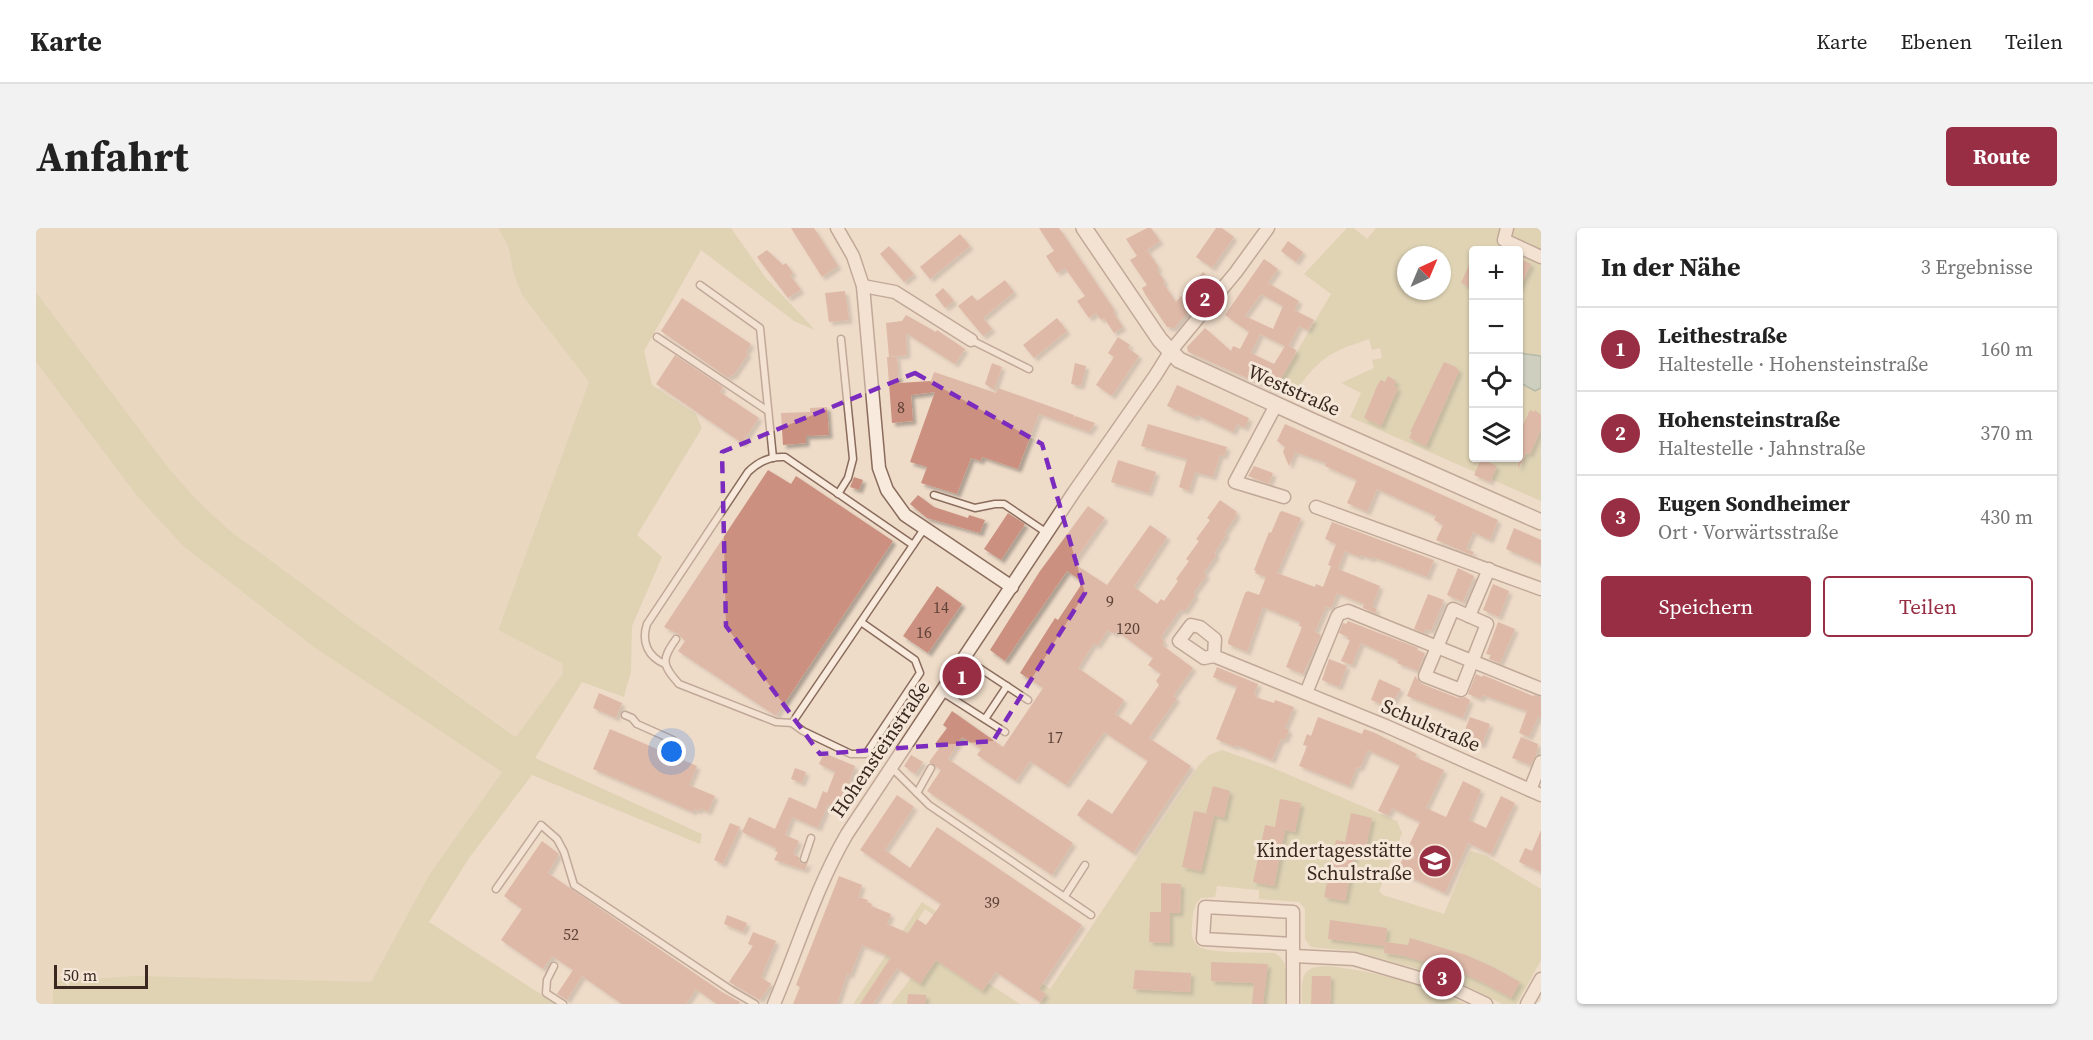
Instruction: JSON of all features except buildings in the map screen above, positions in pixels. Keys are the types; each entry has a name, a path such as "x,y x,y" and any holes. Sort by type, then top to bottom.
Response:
{"street":[{"path":"837,228 853,256 863,286 879,468 887,490 905,515 1012,587"},
{"name":"Weststraße","path":"1084,228 1155,334 1170,352 1195,368 1541,522"},
{"name":"Hohensteinstraße","path":"774,1004 838,850 1047,533 1170,352 1236,272 1268,228"},
{"path":"1507,228 1504,240 1541,257"},
{"path":"863,286 895,292 971,340"},
{"path":"1276,405 1235,482 1284,497"},
{"path":"1316,507 1541,589"},
{"path":"1469,616 1489,569"},
{"path":"1453,609 1487,624 1461,690 1425,676 1437,646 1453,609"},
{"path":"1305,693 1337,617 1345,611 1541,689"},
{"name":"Schulstraße","path":"1214,656 1440,749 1535,793"},
{"path":"1535,793 1541,762"},
{"path":"1293,1004 1293,950 1293,912 1205,907 1203,939 1293,950 1354,959 1450,987 1486,1004"},
{"path":"1527,1004 1541,979"}],"lane":[{"path":"700,285 760,328 773,458"},
{"path":"657,337 768,411"},
{"path":"838,494 848,478 853,459 841,339"},
{"path":"971,340 1029,369"},
{"path":"665,664 656,660 646,648 644,641 646,624 748,471 761,462 785,457 913,545"},
{"path":"934,495 975,508 1004,504 1047,533"},
{"path":"792,723 924,529"},
{"path":"676,639 665,654 665,664 679,684 776,722 792,723 803,731 851,754 866,754 920,673 920,669 915,660 861,622"},
{"path":"964,658 1028,700"},
{"path":"985,719 1007,687"},
{"path":"941,692 1005,732"},
{"path":"625,715 637,724 673,740 676,743 674,749"},
{"path":"891,767 929,805 1090,915"},
{"path":"917,793 931,768"},
{"path":"496,889 541,825 557,839 564,852 574,885 755,1004"},
{"path":"804,859 811,838"},
{"path":"1065,896 1085,865"},
{"path":"554,966 546,980 546,993 562,1004"}],"highlighted area":[{"path":"915,373 1042,444 1085,593 993,741 820,754 726,626 722,452"}],"shaded area":[{"path":"36,228 498,228 508,246 514,275 522,295 589,382 498,629 562,663 563,673 517,737 229,530 198,501 171,471 36,292"},
{"path":"498,228 731,228 766,278 815,330 794,321 701,250 644,351 652,385 696,414 702,428 637,535 662,557 632,626 631,671 624,697 582,682 535,758 702,834 700,844 532,775 469,858 429,922 556,1004 53,1004 53,981 137,976 371,982 429,875 502,772 315,648 183,546 137,496 36,362 36,292 171,471 229,530 516,737 563,673 562,663 498,630 589,382 522,295 514,275 508,246"},
{"path":"1347,228 1354,228 1367,239 1376,228 1541,228 1541,501 1350,417 1361,393 1341,383 1374,368 1372,360 1382,358 1380,348 1372,350 1369,339 1346,347 1324,360 1311,371 1296,391 1283,385 1281,389 1276,387 1331,294 1304,274"},
{"path":"1523,354 1541,356 1541,388 1535,391 1523,384"},
{"path":"36,362 137,496 183,546 315,648 502,772 429,875 371,983 116,977 53,981 53,1004 36,1004"},
{"path":"1222,750 1268,766 1397,821 1402,833 1379,891 1383,895 1444,914 1470,851 1485,855 1541,889 1541,960 1517,1004 1502,1004 1453,979 1354,951 1311,947 1305,939 1305,909 1299,902 1259,899 1259,890 1217,886 1215,897 1201,898 1195,907 1192,930 1194,941 1204,949 1274,953 1280,957 1284,962 1287,975 1285,1004 1039,1004 1046,994 925,909 860,1004 853,1004 922,902 1050,989 1199,765 1209,755"},
{"path":"936,960 982,991 988,983 1020,1004 891,1004 911,978 920,983"},
{"path":"1315,967 1358,970 1396,979 1466,1004 1302,1004 1302,984 1305,973"}],"place":[{"name":"Hohensteinstraße","path":"1205,298"},
{"name":"Leithestraße","path":"962,676"},
{"name":"Kindertagesstätte Schulstraße","path":"1435,861"},
{"name":"Eugen Sondheimer","path":"1442,977"}]}
